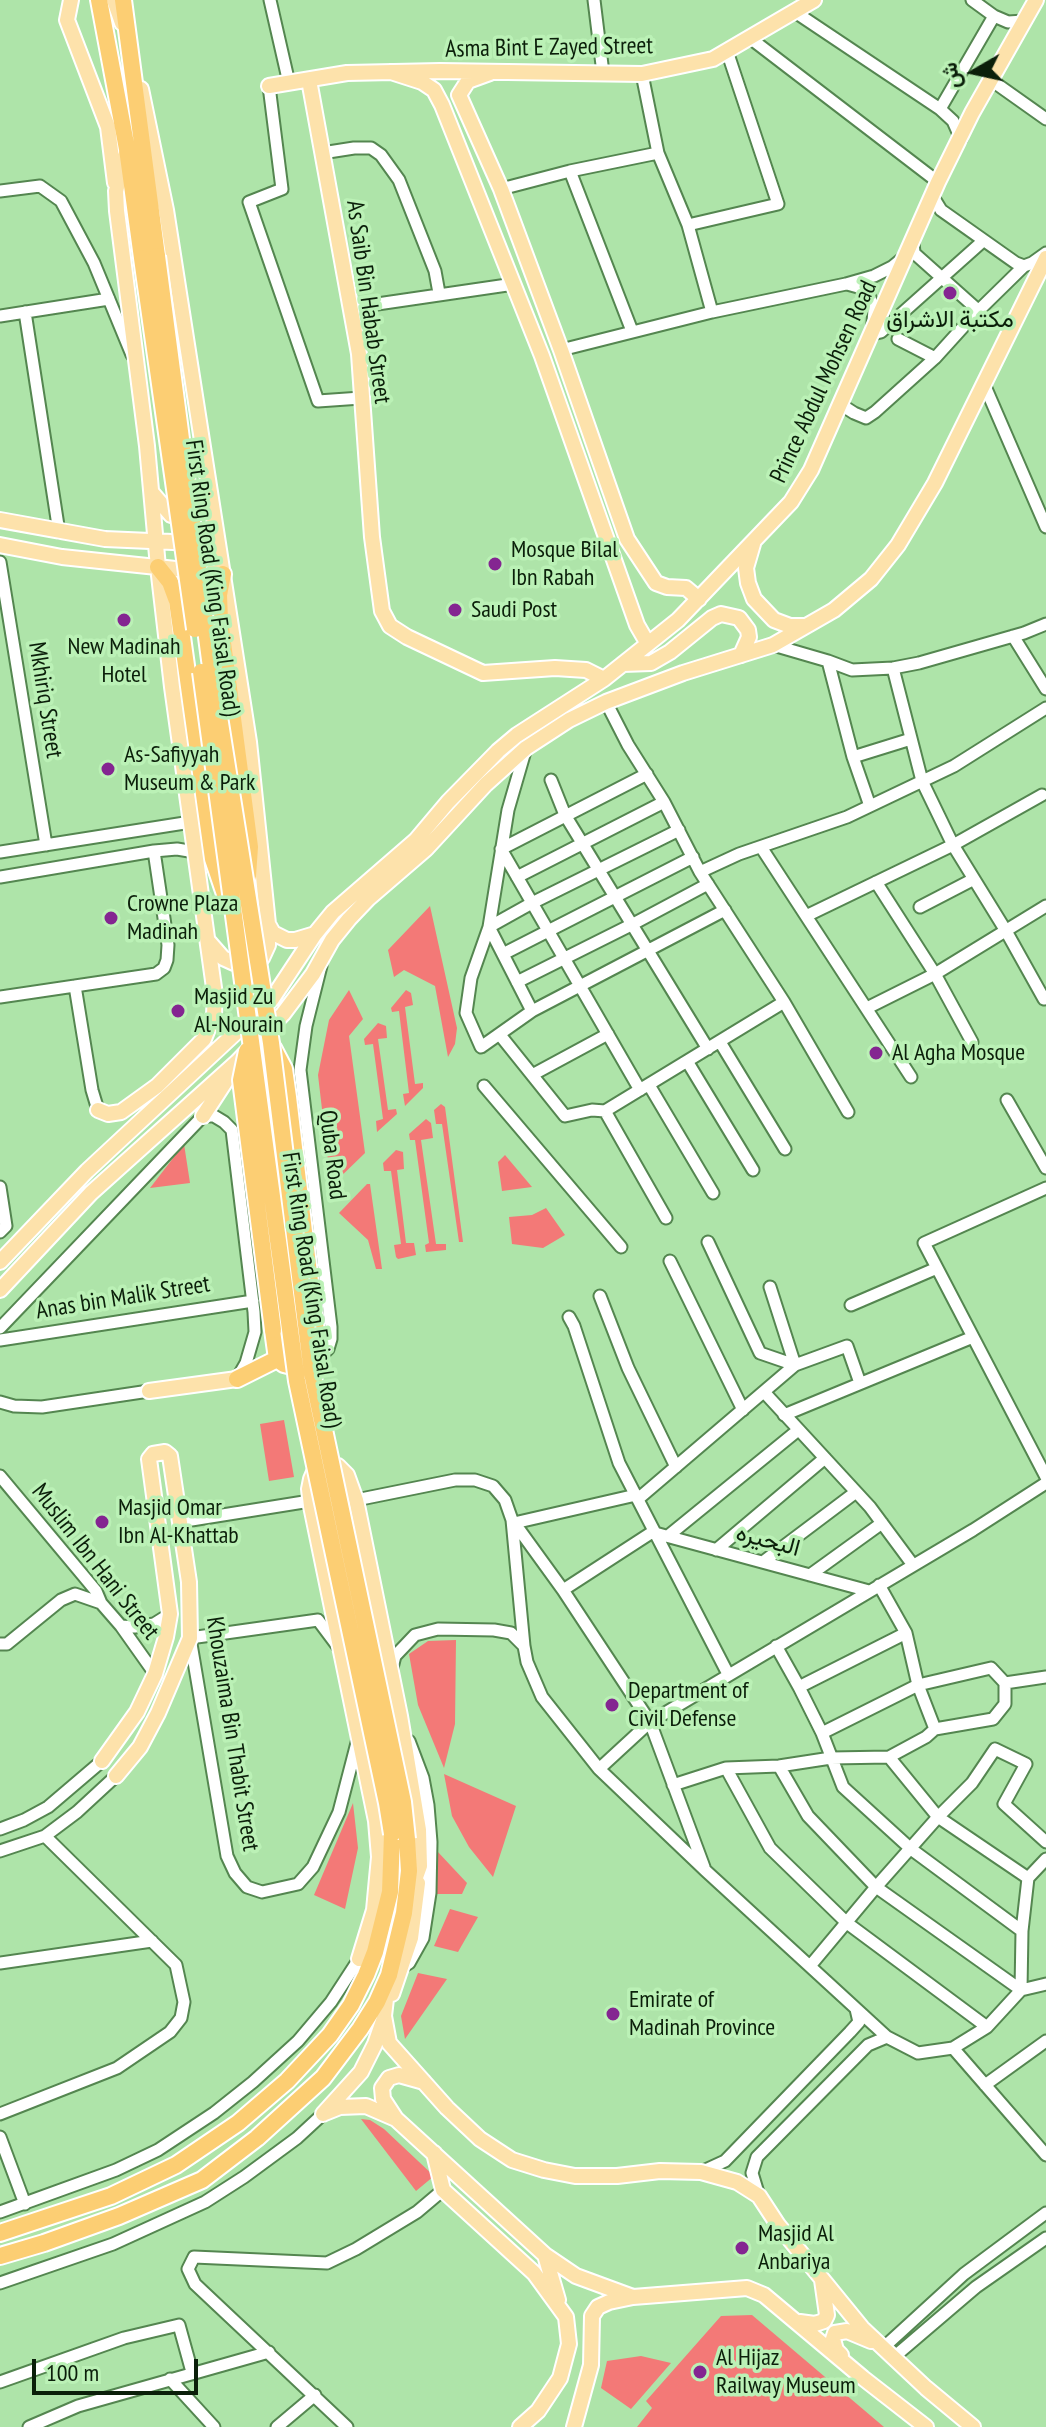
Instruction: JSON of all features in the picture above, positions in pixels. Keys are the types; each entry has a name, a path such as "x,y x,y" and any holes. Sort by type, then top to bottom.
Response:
{"highway":[{"name":"First Ring Road (King Faisal Road)","path":"0,2233 111,2196 176,2165 238,2123 287,2081 330,2035 351,2005 390,1892 403,1802 312,1373 271,1043 150,257 99,0"},
{"path":"119,2 128,40 138,116 150,257"},
{"name":"First Ring Road (King Faisal Road)","path":"0,2256 119,2216 202,2180 257,2138 323,2078 369,2016 395,1971 409,1871 384,1787 297,1381 234,923 150,257"},
{"path":"158,567 170,582 177,601 213,859 234,923"},
{"path":"223,574 219,595 227,678 250,847 247,901"},
{"path":"250,1038 241,1080 277,1359 296,1367 309,1365 319,1358 284,1069 271,1043"},
{"path":"237,1379 277,1359"}],"main road":[{"path":"71,0 67,20 108,127 153,493 158,567 215,995 214,1014 194,1073 161,1083"},
{"name":"Asma Bint E Zayed Street","path":"269,86 347,73 642,74 713,59 814,0"},
{"name":"Prince Abdul Mohsen Road","path":"0,1262 87,1171 272,999 315,934 348,897 416,840 476,773 517,735 604,679 648,644 699,599 791,502 811,470 935,190 1036,0"},
{"path":"128,40 137,69 166,210 251,754 268,945 256,961 234,963 215,951 205,930"},
{"path":"391,72 422,82 434,90 440,102 514,284 637,625 648,644"},
{"path":"440,102 459,95 468,81 490,73"},
{"name":"As Saib Bin Habab Street","path":"309,80 359,354 373,550 382,611 390,626 407,637 483,673 571,669 586,670 604,679"},
{"path":"459,95 501,189 627,539 656,583 686,588 699,599"},
{"path":"116,191 127,149"},
{"path":"0,1290 91,1193 237,1062 283,1014 313,974 332,940 358,909 426,849 486,784 526,748 569,720 606,702 683,673 773,645 834,610 862,588 898,545 935,483 1046,256"},
{"path":"153,493 171,515 185,518 201,507 209,490"},
{"path":"0,520 105,539 218,544"},
{"path":"609,544 627,539"},
{"path":"754,540 746,568 754,599 774,620 790,626 807,626"},
{"path":"0,545 62,557 223,574"},
{"path":"622,664 651,663 721,614 734,615 744,622 748,630 749,637 741,655"},
{"path":"268,924 273,933 287,940 315,934"},
{"path":"98,1110 108,1114 121,1112 161,1083 204,1039"},
{"path":"203,1116 237,1062"},
{"path":"149,1391 237,1379"},
{"name":"Khouzaima Bin Thabit Street","path":"170,1614 149,1459 153,1454 165,1452 170,1456 189,1582 190,1638"},
{"path":"323,2114 361,2072 375,2044 395,1971 411,1938 420,1866 419,1830 400,1716 356,1500 347,1475 338,1466 324,1465 314,1472 304,1502 341,1652 376,1821 379,1857 367,1955"},
{"path":"102,1761 137,1712 155,1674 170,1614"},
{"path":"116,1776 140,1747 190,1638"},
{"path":"379,1857 390,1892"},
{"path":"404,1913 420,1866"},
{"path":"384,2016 389,2043 424,2083 480,2139 512,2160 575,2176 701,2172 737,2182 759,2196 778,2225 862,2328 973,2427"},
{"path":"424,2083 399,2075 389,2078 382,2088 383,2099 396,2119 545,2255 576,2276 633,2297"},
{"path":"323,2114 340,2107 366,2106 396,2119"},
{"path":"433,2153 443,2190 534,2273 564,2314 592,2316"},
{"path":"520,2427 538,2411 560,2378 569,2344 564,2314 545,2255"},
{"path":"795,2320 805,2325 824,2321 827,2315 822,2280"},
{"path":"574,2427 591,2365 592,2316 598,2307 633,2297 747,2288 764,2295 926,2427"},
{"path":"863,2378 836,2350 835,2333 847,2331 888,2353"}],"street":[{"path":"270,0 289,83"},
{"path":"594,0 603,73"},
{"path":"972,0 1008,22 1024,21"},
{"path":"795,12 940,109 953,121 961,139"},
{"path":"940,109 994,16"},
{"path":"750,38 935,190 941,210 1024,266"},
{"path":"688,225 778,204 727,51"},
{"path":"642,74 658,153 688,225 712,312"},
{"path":"991,80 1046,119"},
{"path":"269,86 282,189 249,202 318,401 361,398"},
{"path":"322,153 371,148 381,155 399,180 435,271 439,293"},
{"path":"501,189 658,153"},
{"path":"570,171 632,331"},
{"path":"0,191 40,186 61,201 94,263 139,373"},
{"path":"846,284 858,287 869,295 874,310 872,334 888,327 983,241"},
{"path":"561,350 874,276 892,267 911,248 979,311"},
{"path":"840,404 866,418 906,386 1024,266 1046,256"},
{"path":"350,308 514,284"},
{"path":"0,316 109,299"},
{"path":"25,312 59,532"},
{"path":"898,339 935,358"},
{"path":"984,384 1046,527"},
{"name":"Mkhiriq Street","path":"0,562 46,845"},
{"path":"773,645 852,670 893,668 1013,636 1046,624"},
{"path":"1013,636 1046,689"},
{"path":"828,661 853,757 870,806"},
{"path":"893,668 922,781 953,845 1044,999"},
{"path":"606,702 700,872 784,1002 848,1112"},
{"path":"700,872 847,817 954,766 1046,708"},
{"path":"853,757 911,739"},
{"path":"526,748 508,810 489,927 471,978 466,1013 481,1047 532,1011 725,910"},
{"path":"501,849 647,774"},
{"path":"551,780 565,815 708,1049"},
{"path":"806,916 953,845 1042,795"},
{"path":"517,877 664,802"},
{"path":"0,852 191,822"},
{"path":"489,927 679,830"},
{"path":"761,847 911,1077"},
{"path":"0,877 154,851 177,849 195,852"},
{"path":"501,849 608,1034 713,1193"},
{"path":"0,997 156,974 164,968 168,945 154,851"},
{"path":"503,954 693,857"},
{"path":"920,907 974,879"},
{"path":"876,882 935,974 972,1042"},
{"path":"517,982 708,884"},
{"path":"867,1008 935,974 1046,906"},
{"path":"489,927 532,1011"},
{"name":"Quba Road","path":"319,1358 328,1349 331,1327 300,1070 306,1026 323,956"},
{"path":"75,986 98,1110"},
{"path":"500,1035 565,1116 592,1110 605,1111 784,1002"},
{"path":"532,1075 608,1034"},
{"path":"720,1042 785,1149"},
{"path":"687,1061 753,1170"},
{"path":"484,1086 621,1247"},
{"path":"1007,1100 1046,1168"},
{"path":"605,1111 666,1218"},
{"path":"0,1328 203,1116 214,1116 232,1130 253,1301 255,1332 246,1363 237,1379"},
{"path":"0,1187 3,1229"},
{"path":"1046,1202 1042,1190 924,1243 1046,1477"},
{"path":"708,1242 760,1353 795,1365"},
{"path":"670,1261 743,1410"},
{"path":"851,1305 937,1268"},
{"path":"770,1287 795,1365"},
{"path":"600,1296 628,1368 676,1467"},
{"name":"Anas bin Malik Street","path":"0,1340 253,1301"},
{"path":"569,1317 619,1463 659,1533 728,1674"},
{"path":"784,1415 973,1337"},
{"path":"513,1521 637,1497 795,1365 847,1346 860,1383"},
{"path":"0,1403 42,1407 149,1391"},
{"path":"764,1392 856,1492 913,1565"},
{"path":"563,1590 659,1533 797,1431"},
{"path":"716,1550 825,1458"},
{"name":"Muslim Ibn Hani Street","path":"0,1476 96,1591 101,1603 155,1674"},
{"path":"356,1500 455,1480 475,1480 493,1486 505,1500 513,1521 563,1590 650,1722 706,1871"},
{"path":"599,1769 650,1722 1046,1483"},
{"path":"763,1562 856,1492"},
{"path":"179,1522 304,1502"},
{"path":"513,1521 524,1646 527,1662 542,1697 599,1769 887,2037 918,2053 953,2048 987,2027 1021,1990 1046,1984"},
{"path":"810,1575 882,1523"},
{"name":"البحيره","path":"659,1533 810,1575 874,1588"},
{"path":"874,1588 906,1633 918,1685 935,1729"},
{"path":"4,1644 61,1600 75,1594 101,1603"},
{"path":"121,1626 154,1624 170,1614"},
{"path":"190,1638 318,1620 341,1652"},
{"path":"391,1673 395,1656 404,1644 415,1635 438,1629 511,1633 524,1646"},
{"path":"799,1687 906,1633"},
{"name":"Khouzaima Bin Thabit Street","path":"190,1638 227,1856 235,1873 247,1887 262,1892 298,1884 313,1867 339,1812 358,1737"},
{"path":"776,1646 822,1733 843,1787 911,1849 1022,1931"},
{"path":"673,1785 726,1768 779,1766 831,1758 889,1757 935,1729 993,1719 1005,1704 1005,1683 991,1668 918,1685 822,1733"},
{"path":"1005,1683 1046,1677"},
{"path":"395,1971 409,1963 423,1938 430,1893 431,1842 423,1778 400,1716"},
{"path":"810,1966 876,1887 972,1783 995,1749 1026,1764 1004,1804 1046,1842"},
{"path":"889,1757 938,1817 1028,1878"},
{"path":"0,1829 48,1807 102,1761"},
{"path":"779,1766 808,1816 876,1887 1021,1990"},
{"path":"726,1768 770,1848 847,1923 987,2027"},
{"path":"0,1851 45,1836 116,1776"},
{"path":"0,2114 117,2068 170,2032 181,2018 184,2002 176,1965 45,1836"},
{"path":"1021,1990 1022,1931 1028,1878 1046,1859"},
{"path":"0,1963 152,1941"},
{"path":"0,2212 116,2170 158,2150 214,2113 298,2041 367,1955"},
{"path":"701,2172 725,2161 850,2032 859,2022 856,2008"},
{"path":"759,2196 752,2173 757,2157 868,2045 887,2037"},
{"path":"985,2085 1046,2041"},
{"path":"953,2048 1046,2155"},
{"path":"0,2283 113,2244 205,2202 297,2138 323,2114"},
{"path":"0,2137 25,2204"},
{"path":"347,2427 195,2284 188,2269 194,2257 327,2263 417,2212 443,2190"},
{"path":"888,2353 964,2274 1046,2213"},
{"path":"888,2353 1046,2238"},
{"path":"964,2274 976,2287"},
{"path":"0,2382 124,2338 179,2325 192,2372"},
{"path":"30,2427 78,2406 269,2352"},
{"path":"170,2379 214,2427"},
{"path":"277,2427 315,2395"}],"shaded area":[{"path":"430,906 457,1028 455,1044 448,1057 435,986 404,970 394,977 388,950"},
{"path":"349,990 363,1019 349,1036 365,1153 331,1186 318,1075 329,1020"},
{"path":"406,990 411,993 413,1005 405,1007 415,1084 423,1083 423,1088 405,1106 403,1094 409,1093 399,1011 392,1012 391,1008"},
{"path":"378,1023 386,1026 387,1038 378,1039 388,1110 396,1109 397,1114 377,1132 376,1121 383,1119 373,1044 365,1045 364,1039"},
{"path":"441,1104 445,1107 463,1242 459,1242 442,1124 436,1124 434,1110"},
{"path":"426,1119 431,1123 433,1138 421,1140 436,1244 446,1244 446,1250 426,1252 425,1245 429,1243 415,1140 410,1140 409,1134"},
{"path":"184,1144 190,1183 150,1188"},
{"path":"396,1150 403,1152 404,1169 397,1170 406,1243 414,1243 416,1255 398,1259 394,1245 401,1244 391,1171 384,1171 383,1163"},
{"path":"505,1155 532,1187 502,1191 498,1162"},
{"path":"370,1184 382,1269 376,1269 368,1240 339,1213"},
{"path":"546,1208 565,1235 543,1248 512,1244 509,1217 532,1215"},
{"path":"284,1420 294,1477 269,1481 260,1424"},
{"path":"456,1640 455,1724 444,1768 418,1705 409,1654 428,1641"},
{"path":"444,1774 516,1806 493,1877 469,1847 452,1816"},
{"path":"353,1803 358,1848 345,1909 314,1895"},
{"path":"437,1851 467,1883 462,1894 435,1894"},
{"path":"450,1909 478,1917 458,1952 434,1946"},
{"path":"418,1973 447,1979 405,2039 401,2016"},
{"path":"361,2119 370,2120 384,2129 434,2176 416,2191"},
{"path":"752,2315 884,2427 637,2427 652,2408 646,2401 721,2316"},
{"path":"641,2356 671,2363 631,2409 601,2388 607,2361"}],"place":[{"name":"مكتبة الاشراق","path":"950,293"},
{"name":"Mosque Bilal Ibn Rabah","path":"495,564"},
{"name":"Saudi Post","path":"455,610"},
{"name":"New Madinah Hotel","path":"124,620"},
{"name":"As-Safiyyah Museum & Park","path":"108,769"},
{"name":"Crowne Plaza Madinah","path":"111,918"},
{"name":"Masjid Zu Al-Nourain","path":"178,1011"},
{"name":"Al Agha Mosque","path":"876,1053"},
{"name":"Masjid Omar Ibn Al-Khattab","path":"102,1522"},
{"name":"Department of Civil Defense","path":"612,1705"},
{"name":"Emirate of Madinah Province","path":"613,2014"},
{"name":"Masjid Al Anbariya","path":"742,2248"},
{"name":"Al Hijaz Railway Museum","path":"700,2372"}]}
